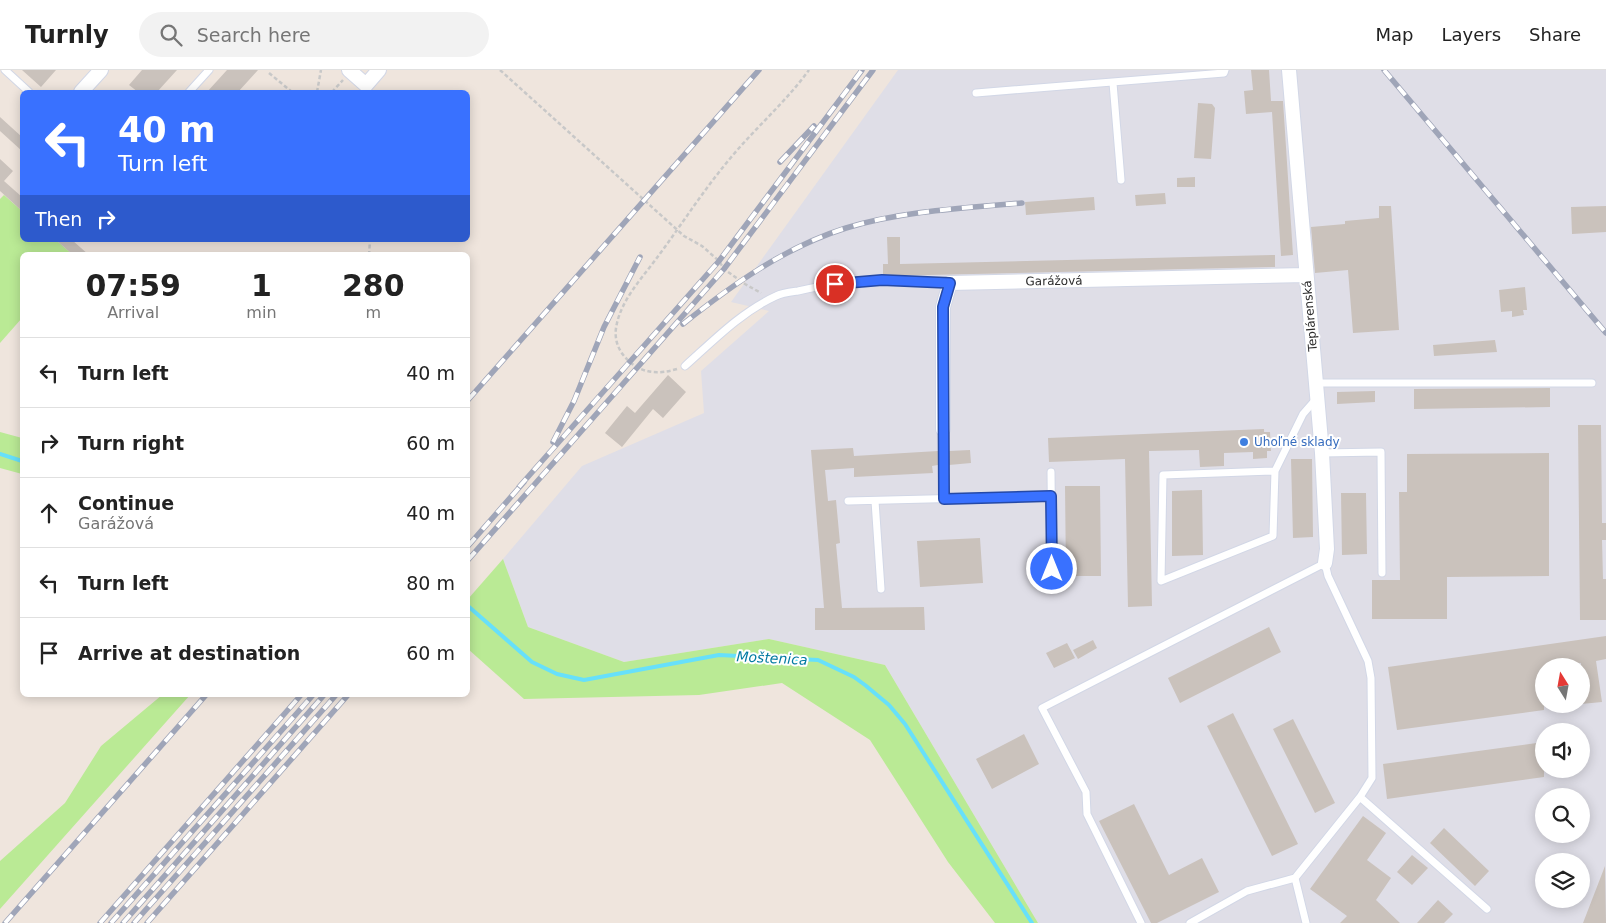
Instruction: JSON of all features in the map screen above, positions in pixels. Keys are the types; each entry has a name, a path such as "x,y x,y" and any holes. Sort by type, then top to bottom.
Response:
{"street":[{"path":"83,90 101,70"},
{"path":"350,70 366,85 379,70"},
{"name":"Teplárenská","path":"1289,70 1322,453 1327,549 1325,563"},
{"name":"Garážová","path":"950,283 1306,275"},
{"path":"943,429 943,307 950,283"}],"lane":[{"path":"5,70 27,90"},
{"path":"191,90 209,70"},
{"path":"976,93 1224,73 1225,70"},
{"path":"1113,83 1121,180"},
{"path":"685,366 738,320 777,296 819,286 882,280 950,283"},
{"path":"1316,383 1592,382"},
{"path":"1275,471 1163,475 1161,581 1273,536 1275,471 1303,414 1317,398"},
{"path":"943,429 944,499"},
{"path":"1322,453 1381,452 1382,573"},
{"path":"1051,472 1052,569"},
{"path":"848,501 1051,496"},
{"path":"875,501 880,589"},
{"path":"1141,923 1087,814 1086,792 1042,708 1325,563 1328,576 1368,661 1371,678 1372,778 1360,797 1295,878 1247,892 1190,923"},
{"path":"1360,797 1487,909"},
{"path":"1295,878 1306,923"}],"path":[{"path":"317,90 321,70"},
{"path":"500,70 690,240 702,246 719,261 724,269 761,293 777,296"},
{"path":"685,366 664,372 647,372 620,352 616,339 617,322 626,301 728,161 775,111 809,70"},
{"path":"269,73 290,90"}],"shaded area":[{"path":"898,70 1606,70 1606,923 1038,923 885,665 769,639 624,662 528,627 503,559 582,466 704,413 701,371 769,311 731,302"}],"green space":[{"path":"4,195 20,209 20,242 58,242 70,252 20,252 20,320 0,343 0,199"},
{"path":"0,432 20,437 20,473 0,468"},
{"path":"503,559 528,627 624,662 769,639 885,665 1038,923 995,923 948,862 870,740 782,683 699,695 524,699 470,651 470,597"},
{"path":"160,697 188,697 0,909 0,861 65,803 101,746"}],"building":[{"path":"22,70 56,70 41,87"},
{"path":"142,70 177,70 159,90 135,90 129,85"},
{"path":"227,70 258,70 240,90 209,90"},
{"path":"1251,70 1269,70 1271,101 1283,101 1293,255 1281,256 1272,112 1246,114 1244,91 1253,90"},
{"path":"1198,103 1212,104 1215,108 1211,159 1194,158"},
{"path":"0,117 20,135 20,149 0,131"},
{"path":"0,159 13,171 4,181 20,195 20,209 0,191"},
{"path":"1195,177 1195,187 1177,187 1177,178"},
{"path":"1165,193 1166,204 1136,206 1135,195"},
{"path":"1094,197 1095,210 1026,215 1025,202"},
{"path":"1379,206 1391,206 1399,330 1353,333 1348,270 1315,273 1311,227 1379,218"},
{"path":"1606,206 1606,232 1572,234 1571,207"},
{"path":"887,237 900,237 900,264 1275,255 1275,267 883,276 883,264 888,264"},
{"path":"58,242 74,242 86,252 70,252"},
{"path":"1525,287 1527,310 1523,310 1524,315 1512,317 1512,311 1501,312 1499,290"},
{"path":"1495,340 1497,352 1434,356 1433,345"},
{"path":"668,375 686,392 663,418 653,409 622,447 605,433 627,406 635,413"},
{"path":"1550,388 1550,407 1414,409 1414,389"},
{"path":"1375,391 1375,402 1337,404 1337,392"},
{"path":"1578,425 1601,425 1602,523 1606,523 1606,540 1602,540 1603,579 1606,579 1606,620 1580,620"},
{"path":"1264,429 1264,432 1270,432 1271,451 1267,451 1267,458 1253,459 1253,452 1224,453 1224,466 1200,467 1199,450 1149,451 1152,606 1128,607 1125,459 1049,462 1048,438"},
{"path":"853,448 854,456 938,451 938,465 932,466 933,473 854,477 854,468 825,470 828,501 836,500 840,543 836,544 842,608 924,607 925,630 815,630 815,608 824,608 811,450"},
{"path":"970,450 971,463 949,465 949,451"},
{"path":"1549,453 1549,576 1447,577 1447,619 1372,619 1372,580 1400,580 1399,492 1407,492 1407,454"},
{"path":"1291,459 1312,459 1313,537 1293,538"},
{"path":"1065,486 1100,486 1101,576 1066,576"},
{"path":"1202,490 1203,555 1172,556 1172,491"},
{"path":"1341,493 1366,493 1367,554 1342,555"},
{"path":"980,538 983,583 920,587 917,541"},
{"path":"1269,627 1281,652 1180,703 1168,678"},
{"path":"1606,636 1606,659 1596,661 1602,702 1590,703 1590,658 1535,658 1535,711 1397,730 1388,667"},
{"path":"1093,640 1097,648 1078,659 1073,650"},
{"path":"1067,643 1075,658 1054,668 1046,653"},
{"path":"1233,713 1298,844 1272,856 1207,726"},
{"path":"1293,719 1335,803 1315,813 1273,729"},
{"path":"1024,734 1039,764 992,789 976,759"},
{"path":"1535,743 1535,778 1537,778 1387,799 1383,764"},
{"path":"1134,804 1169,875 1202,858 1219,892 1157,923 1151,923 1099,821"},
{"path":"1363,816 1386,833 1367,860 1391,878 1376,900 1400,923 1340,923 1347,916 1310,889"},
{"path":"1444,828 1489,871 1475,886 1430,843"},
{"path":"1412,855 1428,868 1412,885 1397,872"},
{"path":"1605,866 1606,923 1583,923"},
{"path":"1438,900 1453,914 1444,923 1417,923"}],"waterway":[{"name":"Moštenica","path":"0,454 20,460"},
{"name":"Moštenica","path":"470,608 532,662 557,674 584,680 719,655 818,660 854,677 889,705 905,724 1032,923"}],"railway":[{"path":"470,398 759,70"},
{"path":"519,487 719,261 862,70"},
{"path":"470,558 724,269 873,70"},
{"path":"1384,70 1606,333"},
{"path":"780,162 814,126"},
{"path":"683,324 760,268 823,236 867,222 911,214 1022,203"},
{"path":"553,442 574,401 604,327 640,257"},
{"path":"470,544 524,482"},
{"path":"5,923 204,697"},
{"path":"100,923 299,697"},
{"path":"111,923 311,697"},
{"path":"123,923 322,697"},
{"path":"134,923 334,697"},
{"path":"147,923 346,697"}],"place":[{"name":"Uhoľné sklady","path":"1244,442"}],"route":[{"path":"835,284 882,280 950,283 943,307 944,499 1051,496 1052,569"}]}
